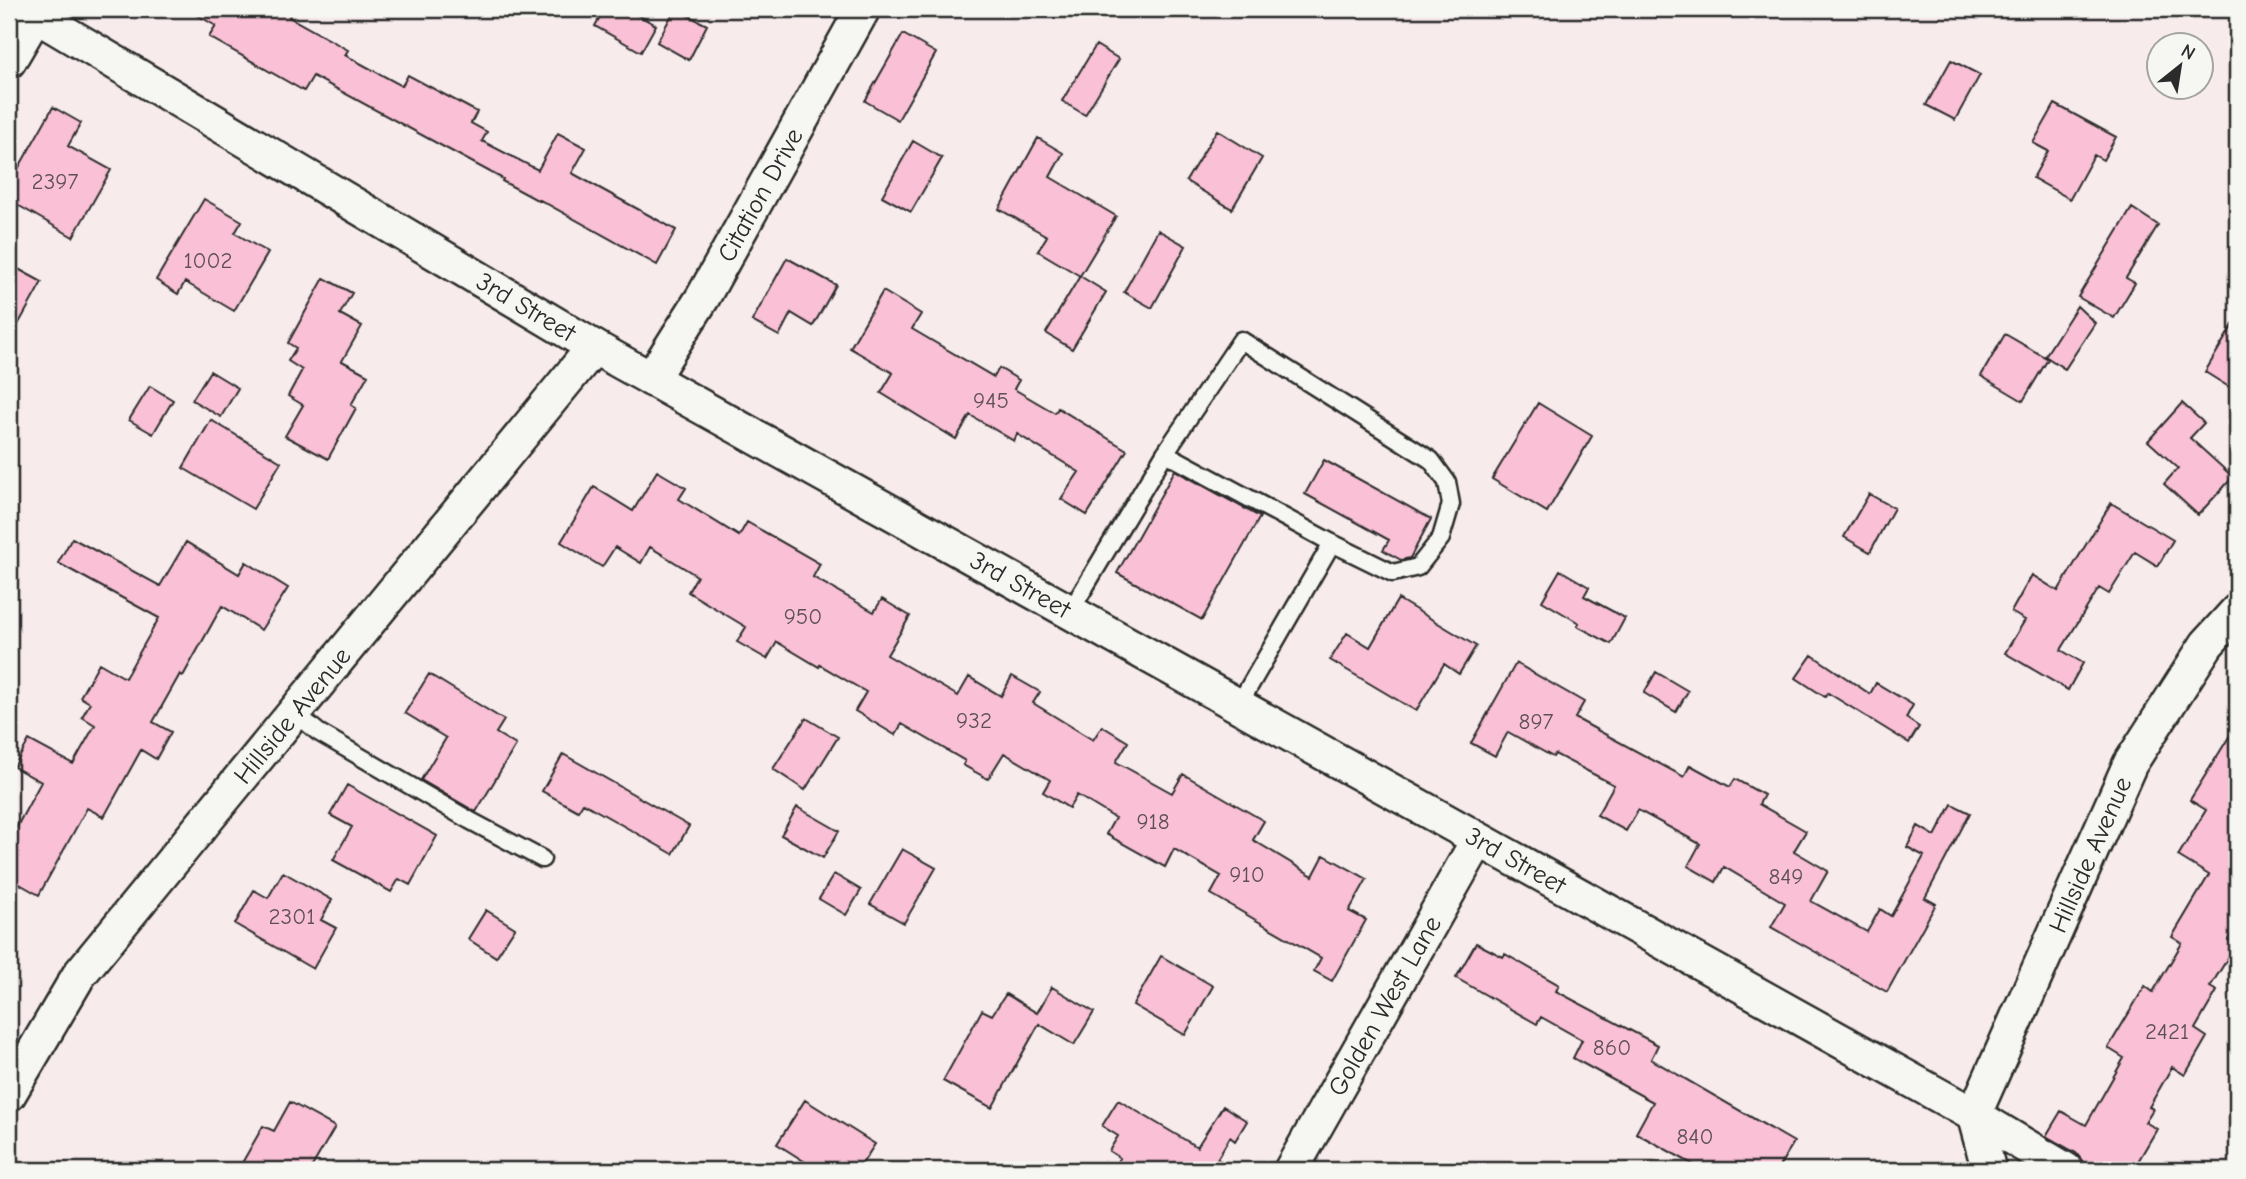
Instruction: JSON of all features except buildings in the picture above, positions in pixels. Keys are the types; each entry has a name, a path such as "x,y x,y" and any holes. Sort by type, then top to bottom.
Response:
{"street":[{"name":"Citation Drive","path":"651,379 703,297 863,9"},
{"name":"3rd Street","path":"31,12 594,347 1974,1115 2066,1170"},
{"path":"9,61 31,12"},
{"name":"Hillside Avenue","path":"9,1094 79,975 594,347"},
{"name":"Hillside Avenue","path":"1974,1115 2130,764 2207,644 2237,611"},
{"name":"Golden West Lane","path":"1291,1170 1478,840"},
{"path":"1974,1115 1989,1170"}],"lane":[{"path":"1070,612 1166,453 1241,340 1431,460 1447,482 1451,504 1441,538 1418,567 1393,573 1166,453"},
{"path":"1238,706 1332,543"},
{"path":"294,712 330,739 542,859"}]}
